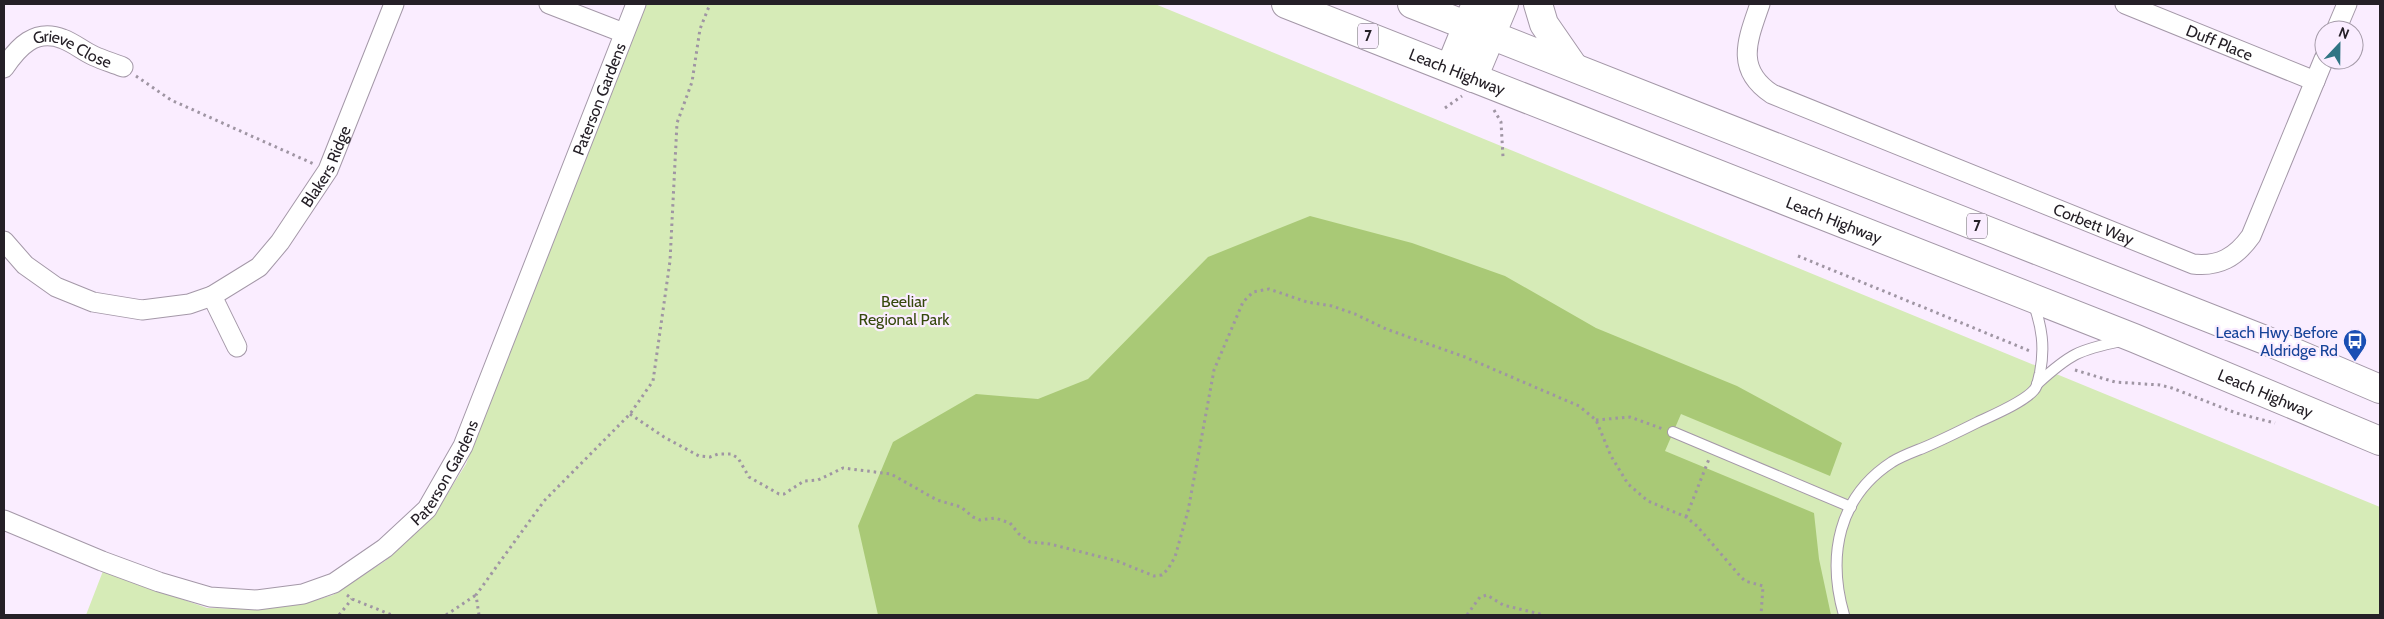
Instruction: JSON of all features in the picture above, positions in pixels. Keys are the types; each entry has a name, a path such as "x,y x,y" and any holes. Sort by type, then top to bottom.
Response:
{"highway":[{"name":"Leach Highway","path":"1286,4 2134,338 2380,441"},
{"name":"7","path":"1412,4 1478,21 1573,66 2265,340 2380,389"},
{"path":"1462,73 1478,21 1504,4"},
{"path":"1538,4 1544,24 1573,66"}],"street":[{"name":"Blakers Ridge","path":"4,241 24,265 56,287 93,302 142,310 189,304 212,296 259,267 280,242 328,170 394,4"},
{"path":"549,4 624,33"},
{"name":"Paterson Gardens","path":"4,520 102,562 159,582 210,596 257,600 303,594 334,583 385,548 427,509 464,446 636,4"},
{"name":"Corbett Way","path":"1760,4 1746,48 1750,70 1755,80 1763,88 1784,100 2193,264 2206,265 2233,256 2251,236 2319,70"},
{"name":"Duff Place","path":"2126,4 2315,80"},
{"path":"2340,20 2346,4"},
{"name":"Grieve Close","path":"4,68 16,50 27,40 46,35 62,38 93,56 123,67"},
{"path":"212,296 237,347"}],"lane":[{"path":"1844,615 1837,590 1835,560 1840,529 1868,481 1893,461 2005,410 2034,391 2043,357 2043,335 2031,297"},
{"path":"2037,384 2060,364 2079,351 2134,338"},
{"path":"1673,432 1851,508"}],"path":[{"path":"446,615 476,595 544,501 630,414 653,381 670,260 677,123 694,75 700,29 710,4"},
{"path":"123,67 171,100 328,170"},
{"path":"1492,106 1501,122 1503,157"},
{"path":"1798,256 2043,357"},
{"path":"630,414 664,437 699,456 710,457 718,454 731,454 738,458 749,477 779,494 784,494 804,482 818,480 843,468 891,474 937,500 961,507 980,520 1004,520 1010,523 1019,534 1030,542 1050,544 1118,561 1154,576 1162,575 1168,570 1175,557 1192,495 1214,370 1243,302 1253,292 1277,290 1307,302 1332,306 1355,314 1386,329 1465,358 1579,406 1596,420 1611,456 1628,484 1648,501 1686,517 1697,526 1745,581 1763,586 1761,615"},
{"path":"2060,364 2115,382 2160,385 2172,388 2236,412 2279,423"},
{"path":"1596,420 1630,417 1673,432"},
{"path":"1686,517 1713,449"},
{"path":"334,583 352,599 392,615"},
{"path":"476,595 479,615"},
{"path":"1466,615 1480,597 1487,595 1503,605 1544,615"},
{"path":"339,615 352,599"}],"green space":[{"name":"Beeliar Regional Park","path":"646,4 1155,4 2380,507 2380,615 86,615 103,571 207,608 257,609 302,604 333,595 385,561 434,515 466,464"},
{"path":"1310,216 1412,243 1505,276 1596,328 1737,386 1842,443 1830,476 1681,414 1665,451 1814,513 1819,559 1831,615 878,615 858,526 893,442 976,394 1038,399 1088,379 1208,257"}],"place":[{"name":"Leach Hwy Before Aldridge Rd","path":"2355,362"}]}
